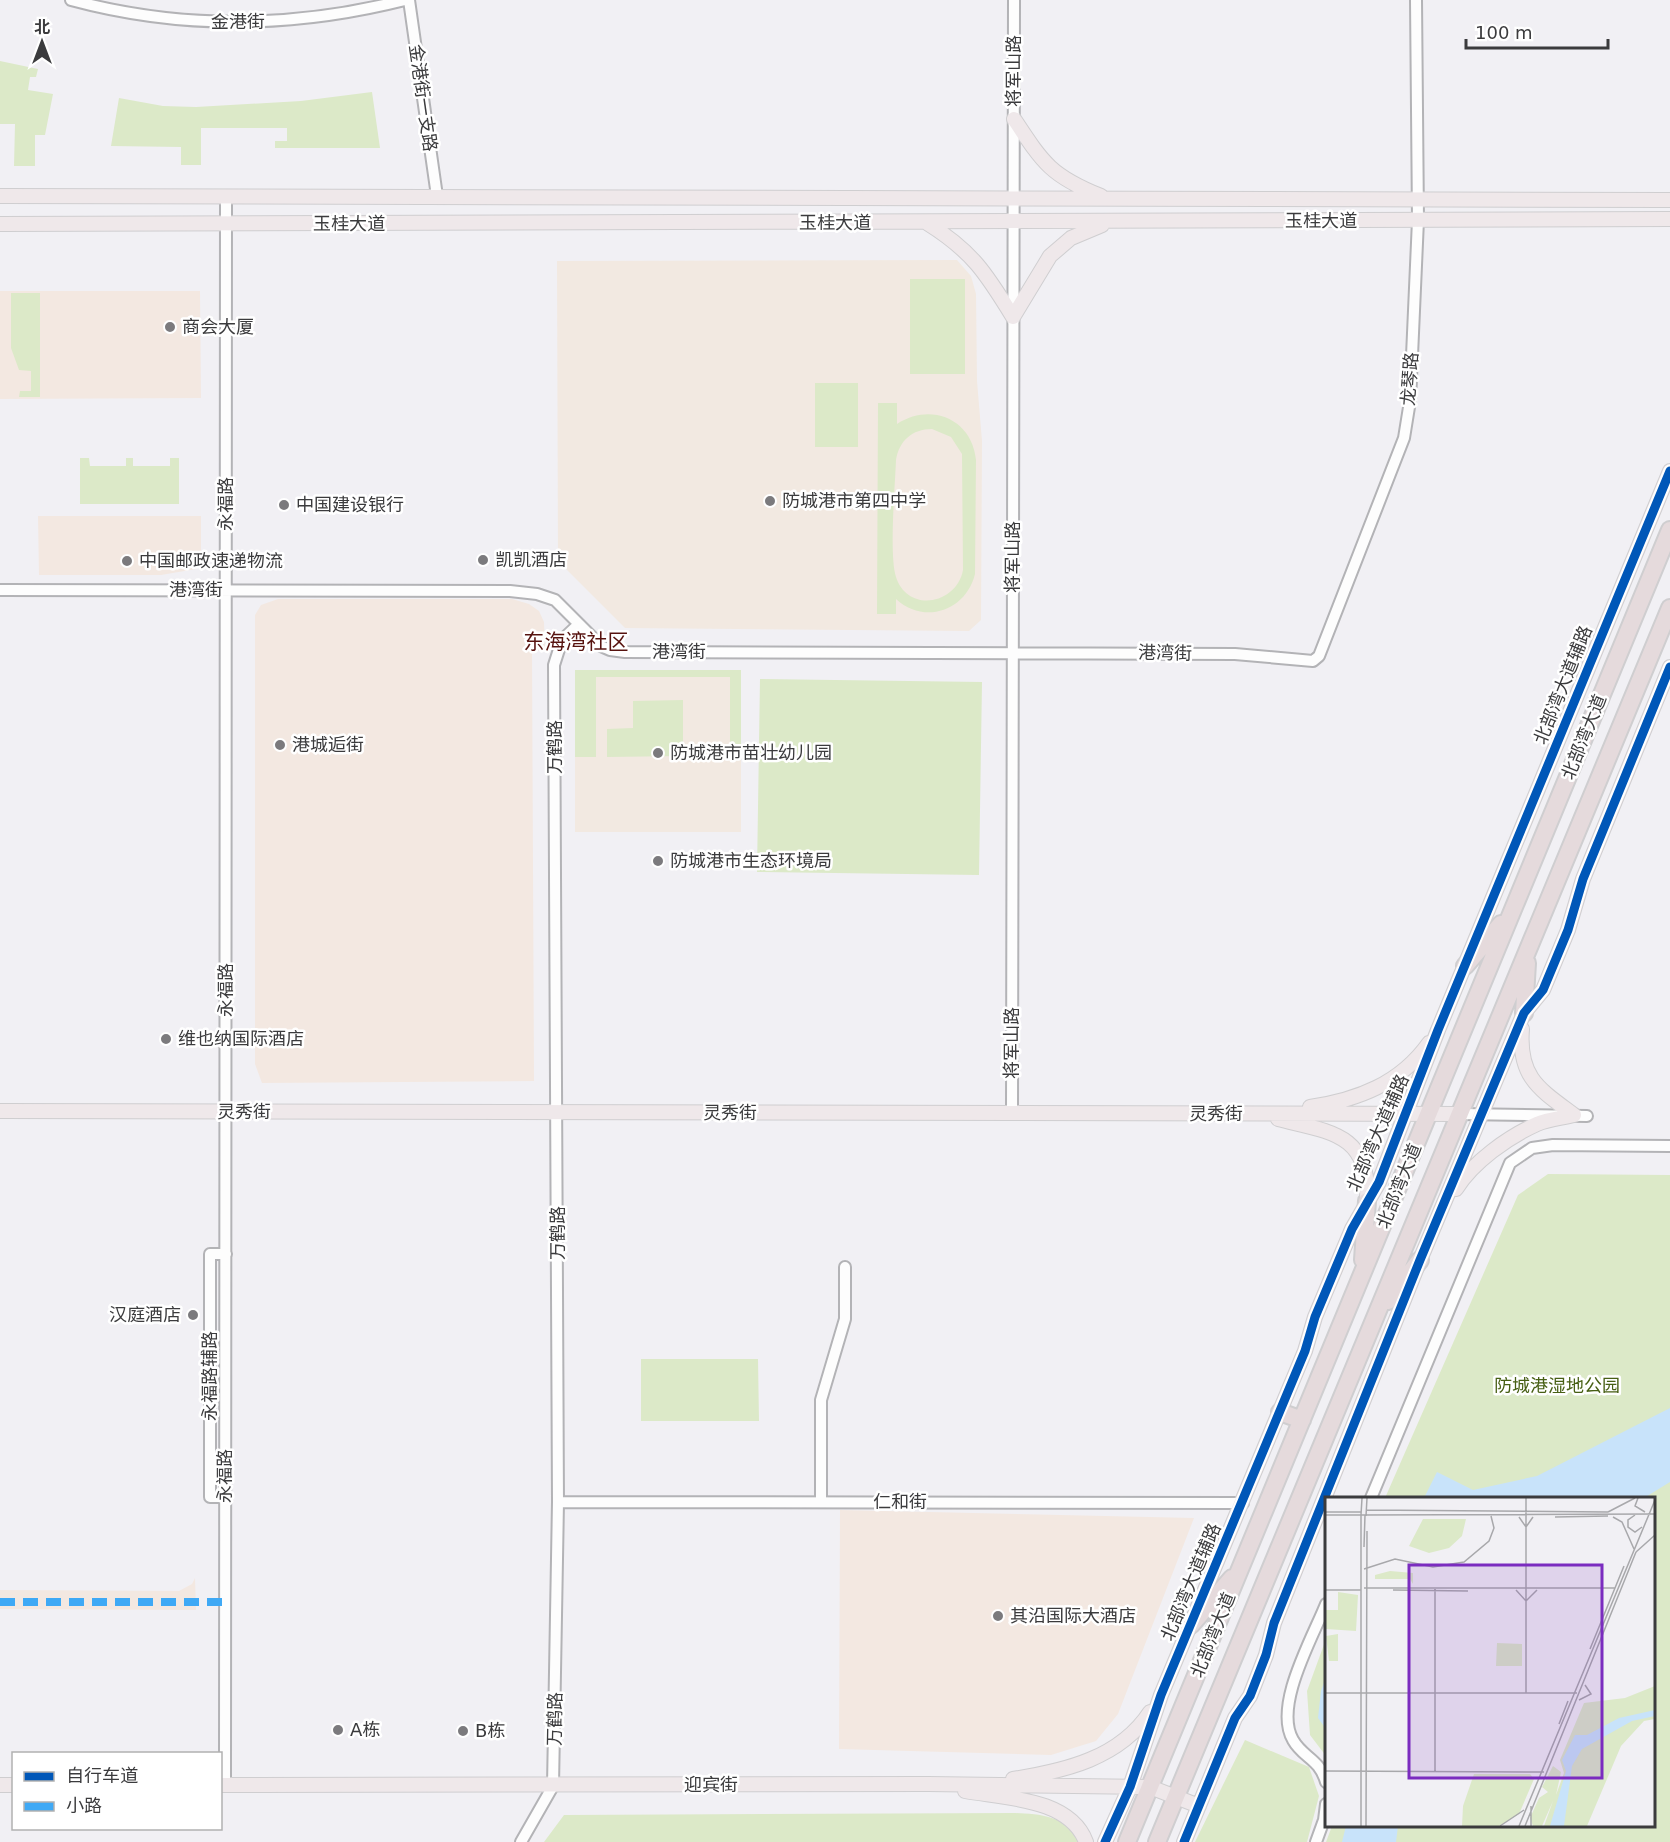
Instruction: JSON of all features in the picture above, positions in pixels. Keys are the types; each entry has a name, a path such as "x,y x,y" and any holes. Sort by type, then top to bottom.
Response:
{"highway":[{"name":"北部湾大道","path":"1127,1842 1670,530"},
{"name":"北部湾大道","path":"1157,1842 1670,608"},
{"path":"1465,966 1512,912"},
{"path":"1524,1013 1528,950"},
{"path":"1362,1273 1367,1201"},
{"path":"1376,1316 1420,1260"},
{"path":"1280,1412 1302,1420"},
{"path":"1191,1624 1240,1568"}],"main road":[{"path":"1014,119 1050,170 1074,185 1108,199"},
{"name":"玉桂大道","path":"0,196 1670,201"},
{"name":"玉桂大道","path":"0,224 1670,219"},
{"path":"927,223 956,241 973,258 987,274 1013,317 1050,256 1071,238 1110,222"},
{"name":"北部湾大道辅路","path":"1105,1842 1130,1787 1161,1695 1280,1412 1320,1306 1352,1229 1379,1182 1407,1114 1437,1030 1670,471"},
{"path":"1184,1842 1235,1718 1250,1696 1266,1655 1274,1623 1420,1260 1524,1013 1543,990 1568,930 1583,879 1670,667"},
{"path":"1524,1013 1521,1058 1527,1073 1540,1090 1581,1115"},
{"path":"1257,1114 1333,1104 1367,1094 1398,1076 1420,1055 1437,1030"},
{"name":"灵秀街","path":"0,1111 1460,1114"},
{"path":"1257,1114 1329,1132 1346,1139 1358,1153 1364,1167 1368,1184 1367,1201"},
{"path":"1441,1211 1459,1184 1489,1155 1538,1124 1581,1115"},
{"path":"970,1785 1047,1774 1082,1763 1113,1749 1142,1724 1161,1695"},
{"path":"928,1784 1045,1806 1068,1818 1082,1832 1086,1842"},
{"name":"迎宾街","path":"223,1785 928,1784 1150,1787 1199,1806"}],"street":[{"name":"金港街","path":"71,0 140,15 237,23 331,16 407,0"},
{"name":"金港街一支路","path":"407,0 437,196"},
{"name":"将军山路","path":"1012,1113 1014,0"},
{"name":"龙琴路","path":"1235,654 1313,661 1319,656 1404,438 1410,401 1418,220 1416,0"},
{"name":"永福路","path":"223,1785 226,196"},
{"name":"港湾街","path":"0,590 510,591 537,594 555,600 601,646 625,652 1235,654"},
{"name":"万鹤路","path":"521,1842 554,1786 558,1502 554,665 562,640 579,624"},
{"path":"1460,1114 1581,1115"},
{"path":"1371,1497 1510,1163 1532,1148 1553,1145 1670,1146"},
{"name":"永福路辅路","path":"225,1254 210,1254 210,1497 225,1497"},
{"path":"821,1502 821,1400 844,1319 844,1267"},
{"name":"仁和街","path":"558,1502 1242,1503"},
{"path":"1325,1606 1293,1684 1286,1712 1292,1739 1322,1768 1325,1778"},
{"path":"1316,1842 1325,1812"}],"shaded area":[{"name":"防城港市第四中学","path":"957,260 971,276 976,294 977,381 982,441 981,620 969,631 625,628 558,561 557,261"},
{"path":"0,291 200,291 201,398 0,399"},
{"path":"38,516 201,516 201,560 196,569 161,575 39,575"},
{"path":"278,599 512,599 529,604 539,611 544,622 545,650 532,651 534,1081 262,1083 255,1064 255,615 261,605"},
{"name":"防城港市苗壮幼儿园","path":"575,670 741,670 741,832 575,832"},
{"name":"其沿国际大酒店","path":"840,1510 1194,1518 1118,1714 1096,1741 1051,1755 839,1749"},
{"path":"195,1578 196,1610 0,1609 0,1590 179,1591 192,1584"}],"green space":[{"path":"0,61 38,69 36,77 30,77 28,90 53,94 45,135 35,135 35,166 14,166 15,124 0,124"},
{"path":"372,92 380,148 275,148 275,141 287,141 287,128 201,128 201,165 181,165 181,147 111,146 119,98 163,106 196,107 301,101"},
{"path":"910,279 965,279 965,374 910,374"},
{"path":"11,293 40,293 40,397 19,397 20,391 31,391 31,371 19,370 11,348"},
{"path":"815,383 858,383 858,447 815,447"},
{"path":"878,403 897,403 897,424 923,415 948,418 967,434 973,446 976,460 975,574 963,597 943,610 919,611 907,607 896,599 896,614 877,614","holes":["932,429 951,437 962,454 963,570 959,582 952,591 932,600 921,600 902,589 894,567 896,460 903,442 918,431"]},
{"path":"80,458 89,458 90,466 126,466 126,458 133,458 133,466 170,466 170,458 179,458 179,504 80,504"},
{"path":"575,670 741,670 741,749 730,749 730,677 596,677 596,757 575,757"},
{"path":"760,679 982,682 979,875 757,872"},
{"path":"683,700 683,756 607,757 607,729 633,728 633,701"},
{"name":"防城港湿地公园","path":"1548,1174 1670,1175 1670,1842 1326,1842 1332,1827 1655,1827 1655,1497 1385,1497 1518,1195"},
{"path":"641,1359 758,1359 759,1421 641,1421"},
{"path":"1325,1642 1325,1755 1310,1735 1307,1691"},
{"path":"1245,1740 1309,1767 1319,1796 1307,1842 1195,1842"},
{"path":"1014,1813 1042,1815 1059,1821 1067,1826 1078,1842 544,1842 564,1815"}],"water":[{"path":"1670,1408 1670,1482 1646,1497 1424,1497 1437,1472 1473,1490 1537,1476"},
{"path":"1325,1680 1325,1728 1318,1718 1321,1691"},
{"path":"1346,1827 1398,1827 1396,1842 1342,1842"}],"marked path":[{"path":"0,1602 225,1602"}],"cycle path":[{"path":"1105,1842 1130,1787 1161,1695 1305,1351 1315,1317 1352,1229 1379,1182 1438,1030 1670,471"},
{"path":"1184,1842 1235,1718 1250,1696 1266,1655 1274,1623 1420,1260 1524,1013 1543,990 1568,930 1583,879 1670,667"}],"place":[{"name":"商会大厦","path":"170,327"},
{"name":"防城港市第四中学","path":"770,501"},
{"name":"中国建设银行","path":"284,505"},
{"name":"凯凯酒店","path":"483,560"},
{"name":"中国邮政速递物流","path":"127,561"},
{"name":"港城逅街","path":"280,745"},
{"name":"防城港市苗壮幼儿园","path":"658,753"},
{"name":"防城港市生态环境局","path":"658,861"},
{"name":"维也纳国际酒店","path":"166,1039"},
{"name":"汉庭酒店","path":"193,1315"},
{"name":"其沿国际大酒店","path":"998,1616"},
{"name":"A栋","path":"338,1730"},
{"name":"B栋","path":"463,1731"}],"district":[{"name":"东海湾社区","path":"576,642"}]}
